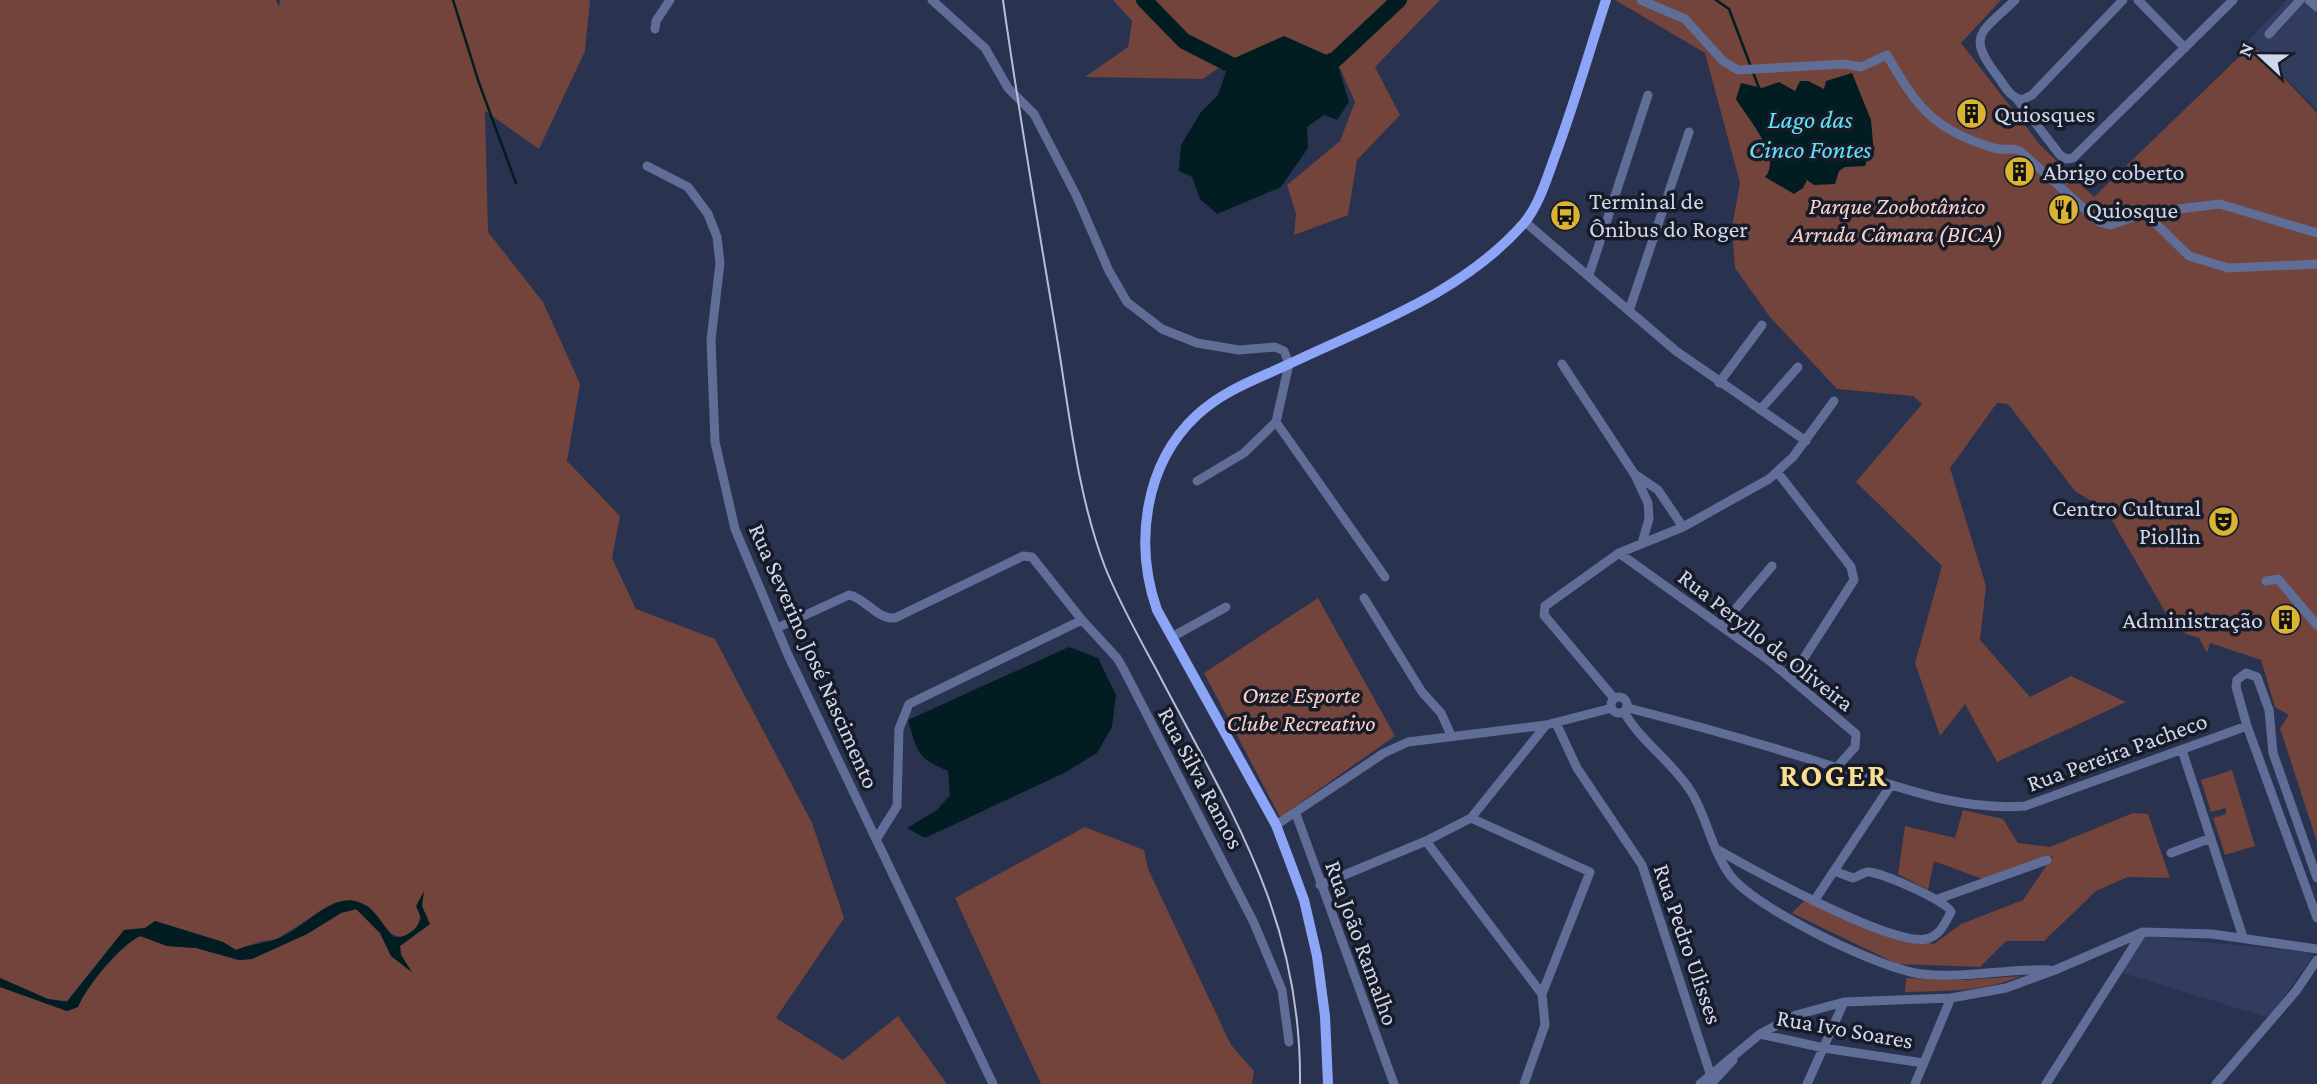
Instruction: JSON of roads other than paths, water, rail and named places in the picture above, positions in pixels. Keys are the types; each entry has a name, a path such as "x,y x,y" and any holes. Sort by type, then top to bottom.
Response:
{"main road":[{"path":"1328,1084 1325,1016 1317,956 1304,900 1276,825 1171,637 1149,588 1144,534 1149,495 1164,458 1184,428 1215,400 1243,383 1289,364 1452,284 1491,255 1525,222 1563,136 1606,0"}],"street":[{"path":"655,29 658,16 670,0"},
{"path":"932,0 985,48 1008,88 1034,114 1077,197 1109,271 1126,302 1139,314 1178,337 1229,349 1279,347 1289,364 1276,422 1244,453 1197,481"},
{"path":"1641,0 1685,19 1730,67 1746,71 1844,64 1861,67 1887,55 1918,106 1938,124 1996,149 2020,150 2099,222 2110,225 2145,213 2233,205 2317,233"},
{"path":"2015,0 1983,32 1978,45 1983,58 2066,159 2073,158 2233,0"},
{"path":"2017,99 2032,95 2123,0"},
{"path":"2138,0 2185,48"},
{"path":"2269,34 2300,0"},
{"path":"2309,0 2317,7"},
{"path":"1589,275 1648,95"},
{"path":"1629,311 1689,132"},
{"name":"Rua Severino José Nascimento","path":"647,166 688,187 708,214 717,237 720,262 711,340 715,442 734,529 777,628 993,1084"},
{"path":"2145,213 2189,256 2228,268 2317,264"},
{"path":"1525,222 1719,383 1806,441"},
{"path":"1719,383 1762,325"},
{"path":"1562,364 1635,474 1648,503 1649,519 1642,543"},
{"path":"1760,410 1798,367"},
{"path":"1613,702 1543,611 1619,553 1683,527 1777,473 1806,441 1833,401"},
{"path":"1276,422 1385,577"},
{"path":"1777,473 1851,567 1854,580 1791,678"},
{"path":"1635,474 1658,490 1683,527"},
{"name":"Rua Peryllo de Oliveira","path":"1619,553 1722,625 1791,678 1856,734 1855,747 1837,767"},
{"name":"Rua Silva Ramos","path":"777,628 849,595 859,597 883,616 895,618 1023,556 1032,557 1082,620 1118,658 1254,923 1282,990 1289,1041"},
{"path":"1722,625 1772,566"},
{"path":"2266,581 2278,579 2317,625"},
{"path":"1364,598 1422,692 1441,713 1451,736"},
{"path":"1171,637 1226,607"},
{"path":"877,838 897,806 899,729 909,704 1082,620"},
{"path":"2317,878 2273,753 2267,703 2257,677 2250,673 2241,676 2236,683 2247,726 2317,918"},
{"path":"1276,825 1396,746 1451,736 1551,724 1613,702 1625,701 1626,710 1641,737 1674,770 1693,794 1730,876 1742,889 1807,927 1891,967 1946,975 2056,970"},
{"name":"Rua Pereira Pacheco","path":"1626,710 1970,806 2025,806 2247,726"},
{"path":"1320,885 1426,841 1471,818 1551,724"},
{"name":"Rua Pedro Ulisses","path":"1551,724 1642,865 1677,965 1710,1073"},
{"path":"2182,750 2243,937"},
{"path":"1814,901 1891,785"},
{"name":"Rua João Ramalho","path":"1296,814 1394,1084"},
{"path":"1471,818 1590,872 1542,994 1545,1025 1524,1084"},
{"path":"2171,853 2211,838"},
{"path":"1426,841 1542,994"},
{"path":"1718,850 1814,901 1905,937 1926,939 1942,929 1951,912 1948,905 1938,899 1868,872 1853,878 1834,871"},
{"path":"1938,899 2048,860"},
{"path":"1700,1084 1757,1036 1796,1015 1844,1002 1951,998 2006,988 2056,970 2143,932 2164,930 2243,937 2317,949"},
{"path":"2046,1084 2143,932"},
{"path":"2216,1084 2297,991 2317,960"},
{"path":"1914,1084 1951,998"},
{"path":"1807,1084 1844,1002"},
{"path":"1711,1084 1757,1036"},
{"name":"Rua Ivo Soares","path":"1757,1036 1923,1063"}],"water":[{"path":"1284,36 1336,59 1349,102 1337,120 1324,115 1307,127 1308,148 1281,187 1217,214 1200,199 1192,177 1179,171 1181,145 1201,112 1218,95 1230,60"},
{"name":"Lago das Cinco Fontes","path":"1852,73 1871,120 1874,155 1868,157 1865,166 1845,167 1839,171 1835,184 1814,185 1807,180 1803,188 1794,194 1765,177 1770,159 1761,138 1736,99 1741,83 1762,88 1779,82 1795,91 1800,81 1808,81 1824,89 1826,81"},
{"path":"1069,647 1098,658 1116,695 1112,727 1097,753 1064,773 925,838 907,828 937,810 950,795 948,771 930,762 920,753 908,720"},
{"path":"424,891 422,906 430,924 400,946 401,955 412,972 391,956 380,933 356,909 341,913 307,934 252,959 239,960 196,948 167,946 140,936 123,948 105,967 78,1007 67,1011 0,987 0,978 48,999 67,1002 124,930 145,928 155,921 223,942 236,950 284,936 330,905 353,900 365,905 377,915 394,937 403,936 414,930 421,918 416,906"}],"waterway":[{"path":"453,0 479,83 516,183"},
{"path":"1144,0 1184,41 1247,73"},
{"path":"1318,67 1336,59 1399,0"},
{"path":"1716,0 1729,9 1759,88"}],"tram line":[{"path":"1003,0 1071,428 1088,513 1116,593 1235,819 1275,917 1289,969 1297,1024 1300,1084"}],"place":[{"name":"Quiosques","path":"1971,114"},
{"name":"Abrigo coberto","path":"2020,172"},
{"name":"Quiosque","path":"2063,210"},
{"name":"Terminal de Ônibus do Roger","path":"1566,215"},
{"name":"Centro Cultural Piollin","path":"2224,522"},
{"name":"Administração","path":"2286,620"}],"district":[{"name":"ROGER","path":"1834,775"}],"park label":[{"name":"Parque Zoobotânico Arruda Câmara (BICA)","path":"1897,220"},
{"name":"Onze Esporte Clube Recreativo","path":"1301,709"}]}
